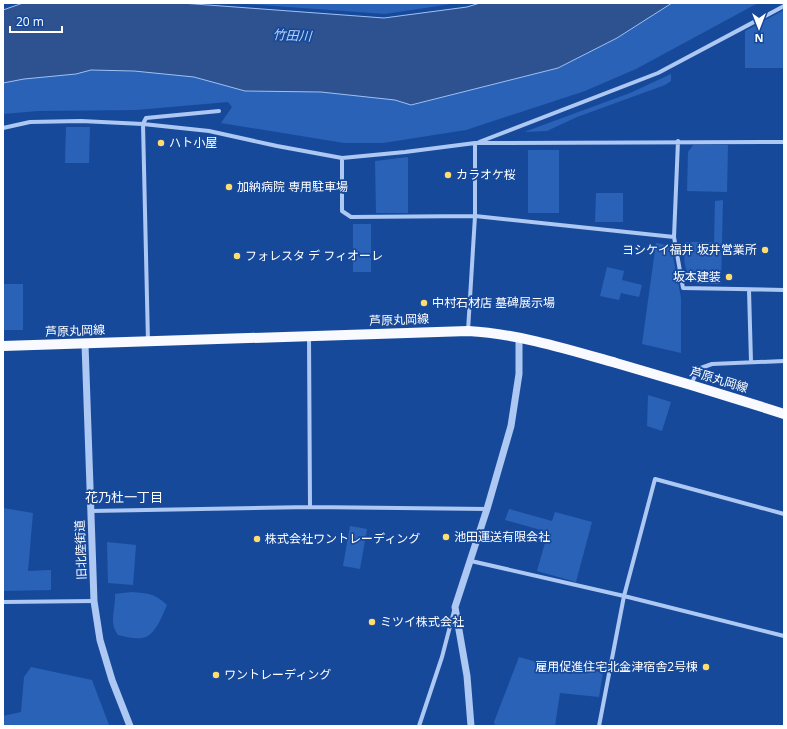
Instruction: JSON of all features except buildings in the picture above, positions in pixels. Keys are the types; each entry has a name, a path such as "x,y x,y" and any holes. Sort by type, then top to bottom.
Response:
{"main road":[{"name":"芦原丸岡線","path":"3,346 468,331 500,334 549,344 691,385 784,414"}],"street":[{"path":"475,143 658,73 784,6"},
{"path":"148,342 143,124 146,118 219,110"},
{"path":"3,128 30,122 81,121 143,124 209,131 342,158 475,143 678,141 784,142"},
{"path":"678,141 674,237 683,288 784,290"},
{"path":"468,331 475,216 475,143"},
{"path":"342,158 342,211 351,217 475,216 674,237"},
{"path":"749,290 751,362"},
{"path":"309,336 310,506"},
{"path":"419,726 442,657 455,607 471,561 511,426 519,374 519,338"},
{"name":"旧北陸街道","path":"86,344 94,601 100,640 112,680 130,726"},
{"path":"691,385 698,369 712,364 784,361"},
{"path":"600,726 624,596 655,479 784,514"},
{"path":"91,511 310,506 487,509"},
{"path":"471,561 624,596 784,636"},
{"path":"3,602 94,601"},
{"path":"455,607 467,676 471,726"}],"shaded area":[{"path":"232,3 458,3 385,14"},
{"path":"672,3 758,3 636,69 585,91 466,130 383,143 344,143 221,123 232,107 228,102 136,110 38,111 3,114 3,83 24,79 76,74 91,70 134,71 194,77 245,91 321,92 395,100 412,105 558,68 617,38"},
{"path":"784,10 784,68 745,68 745,31"},
{"path":"671,74 671,81 665,85 577,117 547,131 524,132 630,93"},
{"path":"66,127 90,127 89,163 65,163"},
{"path":"693,145 728,145 727,192 687,191 688,152"},
{"path":"528,150 559,150 559,213 528,213"},
{"path":"408,157 408,213 376,213 375,161"},
{"path":"596,193 623,193 623,222 595,222"},
{"path":"723,200 721,284 697,284 686,269 684,255 685,242 714,242 715,201"},
{"path":"353,224 371,224 371,272 353,272"},
{"path":"656,243 671,246 681,298 681,353 642,344"},
{"path":"607,267 624,271 622,280 642,285 639,297 621,293 619,300 600,296"},
{"path":"3,284 23,284 23,330 3,330"},
{"path":"648,395 671,402 662,431 647,426"},
{"path":"3,508 33,513 28,571 51,570 51,590 3,591"},
{"path":"509,509 552,521 555,512 592,522 576,582 537,571 548,532 505,520"},
{"path":"350,526 367,529 360,569 343,566"},
{"path":"107,542 136,545 133,585 108,583"},
{"path":"131,592 154,596 167,605 153,632 143,638 118,635 113,625 115,594"},
{"path":"519,657 565,670 568,664 603,673 599,697 560,693 555,726 495,726 494,722"},
{"path":"31,667 92,680 109,725 3,726 3,716 21,712 24,677"}],"water":[{"name":"竹田川","path":"23,3 181,3 384,18 467,7 480,3 672,3 617,38 558,68 411,105 395,100 321,92 245,91 194,77 134,71 91,70 76,74 24,79 3,83 3,10"}],"place":[{"name":"ハト小屋","path":"161,143"},
{"name":"カラオケ桜","path":"448,175"},
{"name":"加納病院 専用駐車場","path":"229,187"},
{"name":"ヨシケイ福井 坂井営業所","path":"765,250"},
{"name":"フォレスタ デ フィオーレ","path":"237,256"},
{"name":"坂本建装","path":"729,277"},
{"name":"中村石材店 墓碑展示場","path":"424,303"},
{"name":"池田運送有限会社","path":"446,537"},
{"name":"株式会社ワントレーディング","path":"257,539"},
{"name":"ミツイ株式会社","path":"372,622"},
{"name":"雇用促進住宅北金津宿舎2号棟","path":"706,667"},
{"name":"ワントレーディング","path":"216,675"}],"district":[{"name":"花乃杜一丁目","path":"124,497"}]}
